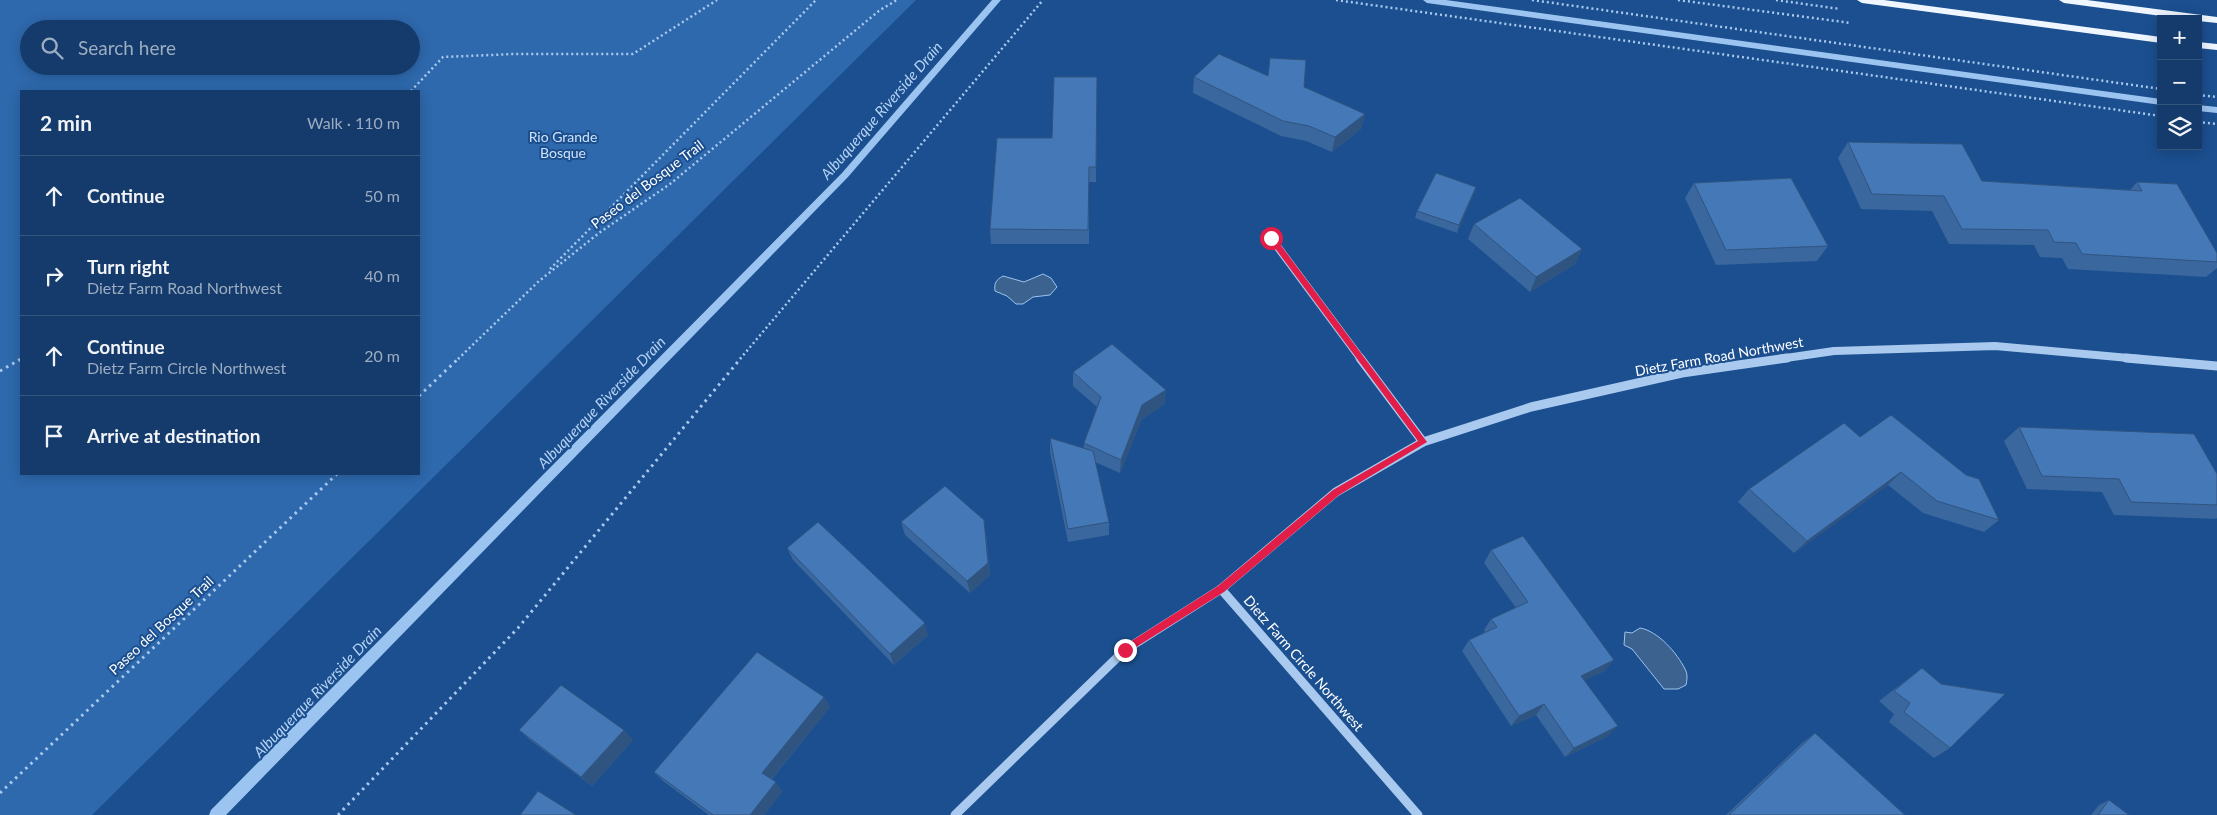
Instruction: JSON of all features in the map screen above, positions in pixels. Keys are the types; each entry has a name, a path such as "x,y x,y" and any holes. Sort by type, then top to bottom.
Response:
{"main road":[{"path":"1862,0 2157,39"},
{"path":"2064,0 2217,20"},
{"path":"2202,45 2217,47"}],"street":[{"path":"1271,238 1423,442"},
{"name":"Dietz Farm Road Northwest","path":"1221,589 1336,492 1423,442 1531,407 1654,379 1682,373 1834,351 1996,346 2217,366"},
{"path":"955,815 1125,650 1221,589"},
{"name":"Dietz Farm Circle Northwest","path":"1221,589 1418,815"}],"path":[{"path":"412,90 443,57 514,54 632,54 717,0"},
{"path":"539,281 816,0"},
{"name":"Paseo del Bosque Trail","path":"420,395 539,281 599,233 670,184 880,10 897,0"},
{"path":"338,815 518,628 794,294 1043,0"},
{"path":"1336,0 2157,115"},
{"path":"1532,0 2157,88"},
{"path":"2202,95 2217,97"},
{"path":"2202,122 2217,124"},
{"path":"0,371 20,360"},
{"name":"Paseo del Bosque Trail","path":"0,793 336,475"}],"green space":[{"name":"Rio Grande Bosque","path":"0,0 916,0 92,815 0,815"}],"shaded area":[{"path":"1043,274 1051,278 1057,287 1050,295 1033,297 1023,304 1016,304 1007,296 995,291 996,282 1003,276 1024,282"},
{"path":"1640,628 1654,633 1672,650 1686,671 1686,685 1678,689 1664,689 1632,649 1624,645 1625,632 1632,633"}],"building":[{"path":"1219,54 1268,76 1270,58 1306,60 1304,87 1365,114 1335,137 1309,126 1283,121 1194,77"},
{"path":"1054,77 1097,77 1096,167 1089,167 1088,230 990,229 997,138 1052,138"},
{"path":"1848,142 1962,144 1982,181 2142,191 2137,182 2177,184 2217,253 2217,262 2082,254 2076,243 2054,242 2048,230 1962,229 1944,196 1872,194"},
{"path":"1436,173 1476,187 1459,225 1417,211"},
{"path":"1791,178 1828,246 1726,250 1694,183"},
{"path":"1520,198 1582,249 1536,277 1474,224"},
{"path":"1112,344 1166,390 1142,405 1121,460 1084,443 1101,397 1073,372"},
{"path":"1891,415 1966,475 1979,479 1999,520 1937,501 1901,472 1807,541 1749,489 1844,423 1860,437"},
{"path":"2019,427 2194,434 2217,474 2217,505 2131,502 2119,479 2042,476"},
{"path":"1050,438 1093,451 1109,522 1068,529"},
{"path":"945,486 984,520 988,563 967,581 901,522"},
{"path":"818,522 925,623 890,654 787,548"},
{"path":"1523,536 1614,660 1581,676 1618,726 1574,748 1544,704 1519,716 1469,640 1497,627 1491,619 1528,602 1491,550"},
{"path":"757,652 824,697 762,773 776,782 750,815 713,815 654,772"},
{"path":"1922,668 1941,684 2005,694 1950,748 1904,712 1910,703 1894,691"},
{"path":"561,685 624,730 581,777 519,730"},
{"path":"1815,733 1905,815 1729,815"},
{"path":"538,791 576,815 520,815"},
{"path":"2109,800 2129,815 2098,815"}],"waterway":[{"name":"Albuquerque Riverside Drain","path":"216,815 845,175 997,0"},
{"path":"1427,0 2157,101"},
{"path":"2202,108 2217,110"}],"route":[{"path":"1125,650 1221,589 1336,492 1423,442 1271,238"}]}
